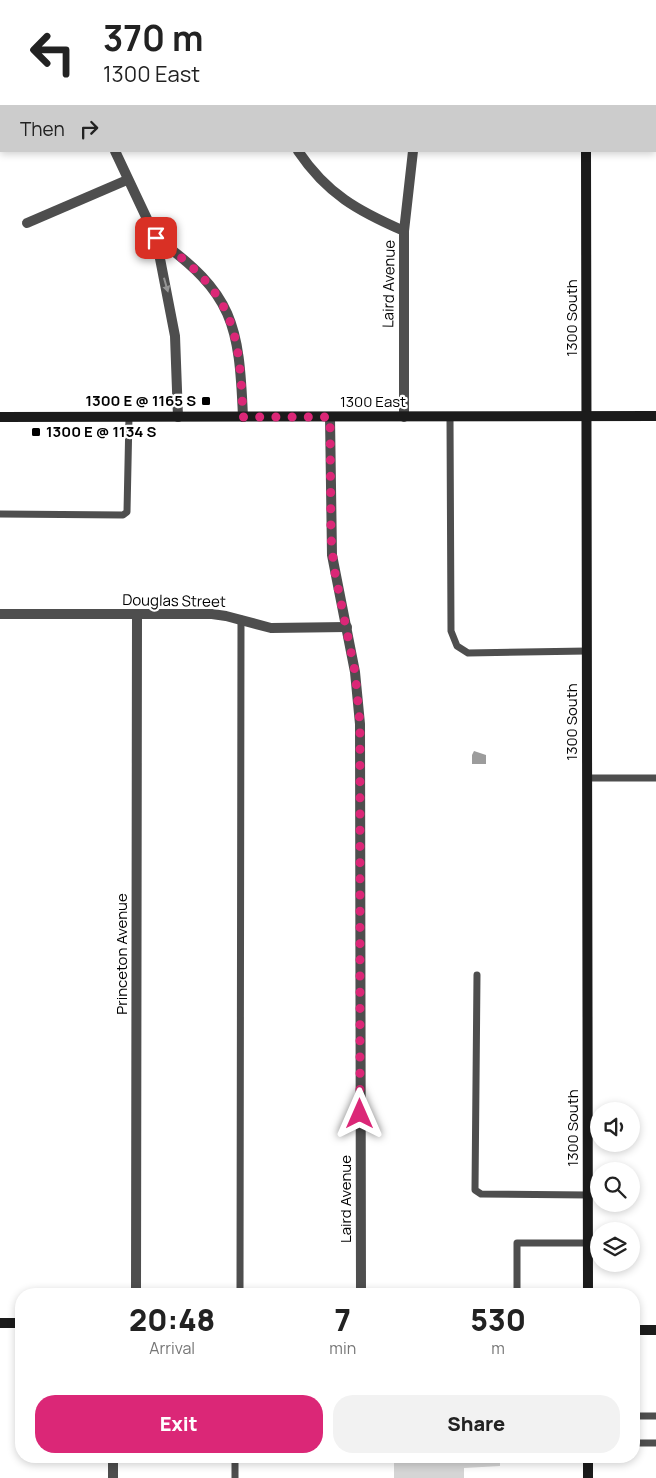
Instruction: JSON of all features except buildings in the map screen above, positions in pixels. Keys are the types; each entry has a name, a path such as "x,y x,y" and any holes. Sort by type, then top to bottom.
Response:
{"street":[{"path":"115,152 156,238 174,321 178,417"},
{"path":"299,152 320,180 351,206 404,231"},
{"name":"Laird Avenue","path":"404,417 404,231 413,152"},
{"name":"1300 South","path":"586,152 588,1288"},
{"path":"27,223 127,180"},
{"path":"156,238 188,261 202,275 225,310 236,335 239,352 243,417"},
{"name":"1300 East","path":"0,417 656,416"},
{"name":"Laird Avenue","path":"330,417 331,537 355,672 360,724 361,1288"},
{"name":"Douglas Street","path":"0,614 218,614 271,628 346,627"},
{"name":"Princeton Avenue","path":"136,1288 137,614"},
{"path":"0,1323 15,1323"},
{"path":"640,1330 656,1330"},
{"path":"112,1463 112,1478"},
{"path":"588,1463 588,1478"}],"lane":[{"path":"0,514 123,515 128,512 129,417"},
{"path":"450,417 451,630 457,646 468,654 587,651"},
{"path":"240,1288 241,619"},
{"path":"587,778 656,778"},
{"path":"477,975 475,1190 481,1194 588,1195"},
{"path":"517,1288 517,1244 588,1243"},
{"path":"640,1416 656,1416"},
{"path":"640,1443 656,1444"},
{"path":"235,1463 235,1478"}],"shaded area":[{"path":"474,751 486,755 486,764 472,764"},
{"path":"394,1463 500,1463 500,1466 464,1468 464,1478 394,1478"}],"place":[{"name":"1300 E @ 1165 S","path":"206,401"},
{"name":"1300 E @ 1134 S","path":"36,432"}],"route":[{"path":"156,238 188,261 212,287 221,301 236,335 239,352 243,417 330,417 330,520 334,568 355,672 360,724 360,1114"}]}
